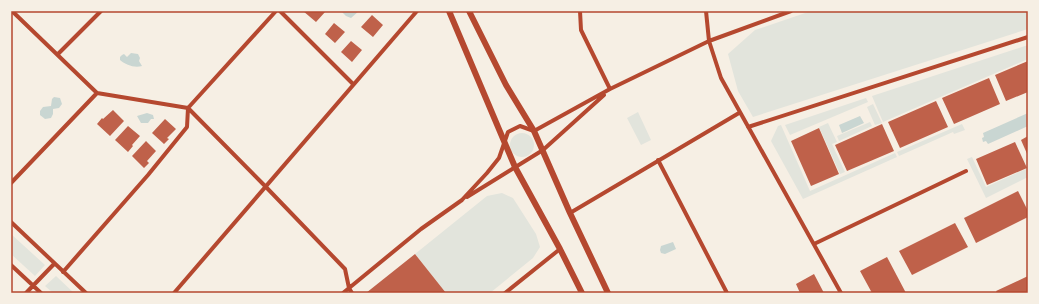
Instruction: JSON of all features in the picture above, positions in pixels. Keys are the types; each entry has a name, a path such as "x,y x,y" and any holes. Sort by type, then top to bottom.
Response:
{"main road":[{"path":"449,11 504,144 582,293"},
{"path":"469,11 506,85 534,131 570,213 608,293"}],"street":[{"path":"12,11 97,93 188,108 345,269 349,288 352,293"},
{"path":"58,54 101,11"},
{"path":"63,272 148,175 187,127 188,108 276,11"},
{"path":"280,11 354,84"},
{"path":"174,293 417,11"},
{"path":"580,11 581,30 610,90"},
{"path":"706,11 709,40 721,78 739,113 841,293"},
{"path":"461,201 499,158 508,132 520,126 534,131 610,90 709,40 791,11"},
{"path":"748,127 1028,38"},
{"path":"343,293 421,228 461,201 515,167 528,161 543,150 610,90"},
{"path":"11,182 97,93"},
{"path":"570,213 739,113"},
{"path":"658,160 727,293"},
{"path":"814,244 966,171"},
{"path":"11,222 86,293"},
{"path":"505,293 560,249"},
{"path":"26,293 54,264"},
{"path":"11,265 41,293"}],"shaded area":[{"path":"341,11 359,11 351,18 346,16"},
{"path":"811,11 1028,11 1028,29 753,117 738,91 728,54 755,30"},
{"path":"1028,45 1028,59 883,122 872,96"},
{"path":"131,53 138,54 140,58 139,61 142,66 130,66 120,60 122,55 124,54 127,57"},
{"path":"54,97 60,98 62,104 59,108 53,109 51,118 45,119 40,115 40,111 43,107 51,106 52,99"},
{"path":"866,98 868,102 790,135 785,125"},
{"path":"873,104 882,123 875,125 867,107"},
{"path":"638,112 651,140 641,145 627,118"},
{"path":"147,113 153,115 154,119 151,119 148,123 141,123 137,116"},
{"path":"1028,113 1028,126 988,144 986,141 983,142 983,133"},
{"path":"860,116 864,123 842,133 839,125"},
{"path":"870,122 872,126 839,141 837,136"},
{"path":"828,123 837,142 832,144 845,172 840,174 819,127"},
{"path":"962,124 965,130 954,134 953,132 899,156 897,152"},
{"path":"781,125 810,191 895,153 897,157 803,199 771,141 778,126"},
{"path":"522,133 530,137 534,145 530,153 522,157 514,153 510,145 514,137"},
{"path":"972,157 986,187 1028,168 1028,177 986,198 967,159"},
{"path":"502,193 513,198 536,234 540,247 533,258 490,293 446,293 415,254 487,196"},
{"path":"11,234 45,265 35,276 11,254"},
{"path":"673,242 676,249 665,254 661,253 661,246"},
{"path":"56,276 74,293 53,293 45,286"}],"building":[{"path":"303,11 326,11 316,22"},
{"path":"372,15 383,25 373,37 361,27"},
{"path":"334,23 345,32 335,43 325,34"},
{"path":"351,41 362,50 352,62 341,52"},
{"path":"1028,61 1028,92 1006,101 995,75"},
{"path":"989,78 1000,104 954,124 942,98"},
{"path":"936,101 948,127 900,148 888,122"},
{"path":"113,110 124,121 110,136 97,124 102,118 103,119"},
{"path":"165,119 176,129 167,138 169,139 164,144 152,133"},
{"path":"882,124 894,151 847,171 835,145"},
{"path":"128,126 140,136 128,152 115,140"},
{"path":"819,128 839,174 811,186 791,141"},
{"path":"1028,136 1028,156 1021,140"},
{"path":"146,141 156,151 147,161 149,163 144,168 132,156"},
{"path":"1015,142 1027,168 987,185 976,159"},
{"path":"1018,191 1028,211 1028,217 976,243 964,218"},
{"path":"955,223 968,247 912,275 899,251"},
{"path":"415,254 446,293 366,293"},
{"path":"887,257 906,293 872,293 860,271"},
{"path":"814,274 824,293 800,293 796,284"},
{"path":"1028,276 1028,293 997,293 996,291"}]}
